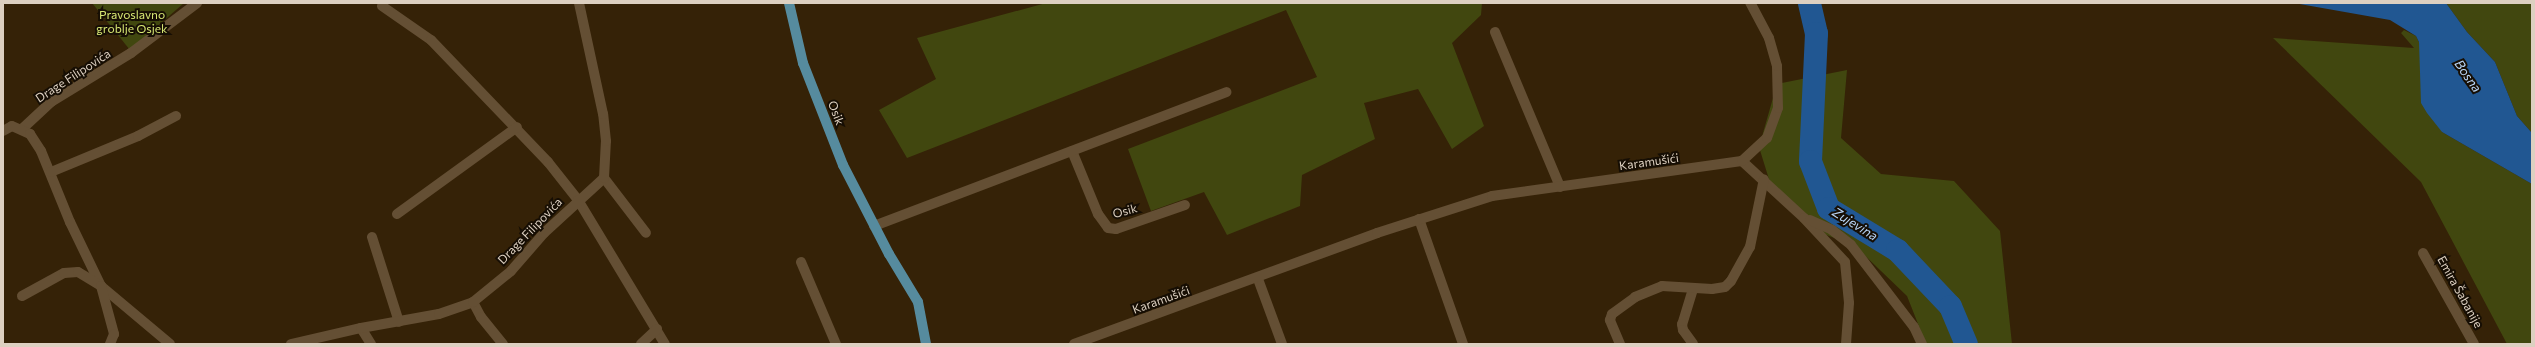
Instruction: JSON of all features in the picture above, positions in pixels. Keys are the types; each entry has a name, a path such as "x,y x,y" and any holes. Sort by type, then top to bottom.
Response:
{"main road":[{"name":"Osik","path":"789,3 803,63 843,165 874,226 918,302 926,344"}],"street":[{"name":"Drage Filipovića","path":"22,129 51,102 131,53 197,3"},
{"path":"579,3 604,114 606,141 604,178 646,233"},
{"path":"1750,3 1769,38 1777,66 1778,108 1766,138 1742,161 1764,179 1804,218 1845,262 1849,303 1846,344"},
{"path":"382,6 431,40 517,127 578,200 665,344"},
{"path":"1495,32 1560,187"},
{"path":"874,226 1226,92"},
{"path":"51,172 138,136 176,116"},
{"path":"3,131 12,126 22,129 30,134 51,172 70,222 101,286 104,304 117,344"},
{"path":"397,214 517,127"},
{"name":"Osik","path":"1072,151 1098,214 1108,228 1116,229 1185,205"},
{"name":"Karamušići","path":"1074,344 1258,279 1419,219 1492,196 1742,161"},
{"name":"Drage Filipovića","path":"294,344 362,328 439,314 473,302 511,271 578,200 604,178"},
{"path":"1620,344 1610,320 1617,309 1635,297 1662,286 1693,289 1725,287 1731,281 1750,247 1764,179"},
{"path":"1804,218 1832,230 1852,246 1906,315 1922,344"},
{"path":"1419,219 1463,344"},
{"path":"372,237 399,322"},
{"name":"Emira Šabanije","path":"2423,253 2474,344"},
{"path":"801,262 836,344"},
{"path":"22,296 72,271 101,286 170,344"},
{"path":"1258,279 1282,344"},
{"path":"1693,289 1682,324 1683,330 1693,344"},
{"path":"473,302 481,317 503,344"},
{"path":"362,328 371,344"},
{"path":"641,344 657,329"},
{"path":"110,344 114,334"}],"green space":[{"name":"Pravoslavno groblje Osjek","path":"92,3 184,3 130,50"},
{"path":"1046,3 1482,3 1481,15 1452,43 1484,126 1452,149 1418,89 1364,103 1375,139 1302,175 1300,206 1227,235 1204,192 1151,211 1128,149 1317,77 1286,10 907,158 879,110 936,79 917,38"},
{"path":"2446,3 2532,3 2532,133 2517,116 2495,62 2467,32"},
{"path":"2404,30 2416,36 2419,42 2442,132 2532,184 2532,344 2507,344 2421,182 2273,38 2414,48 2401,33"},
{"path":"1847,70 1841,138 1881,174 1954,181 2000,231 2012,344 1926,344 1907,296 1855,246 1806,227 1772,189 1759,147 1777,84"}],"water":[{"name":"Bosna","path":"2294,3 2446,3 2467,32 2495,62 2517,116 2532,133 2532,184 2442,132 2427,113 2421,103 2419,42 2416,36 2390,20"}],"waterway":[{"name":"Zujevina","path":"1809,3 1816,33 1810,161 1828,208 1897,250 1950,306 1966,344"}]}
